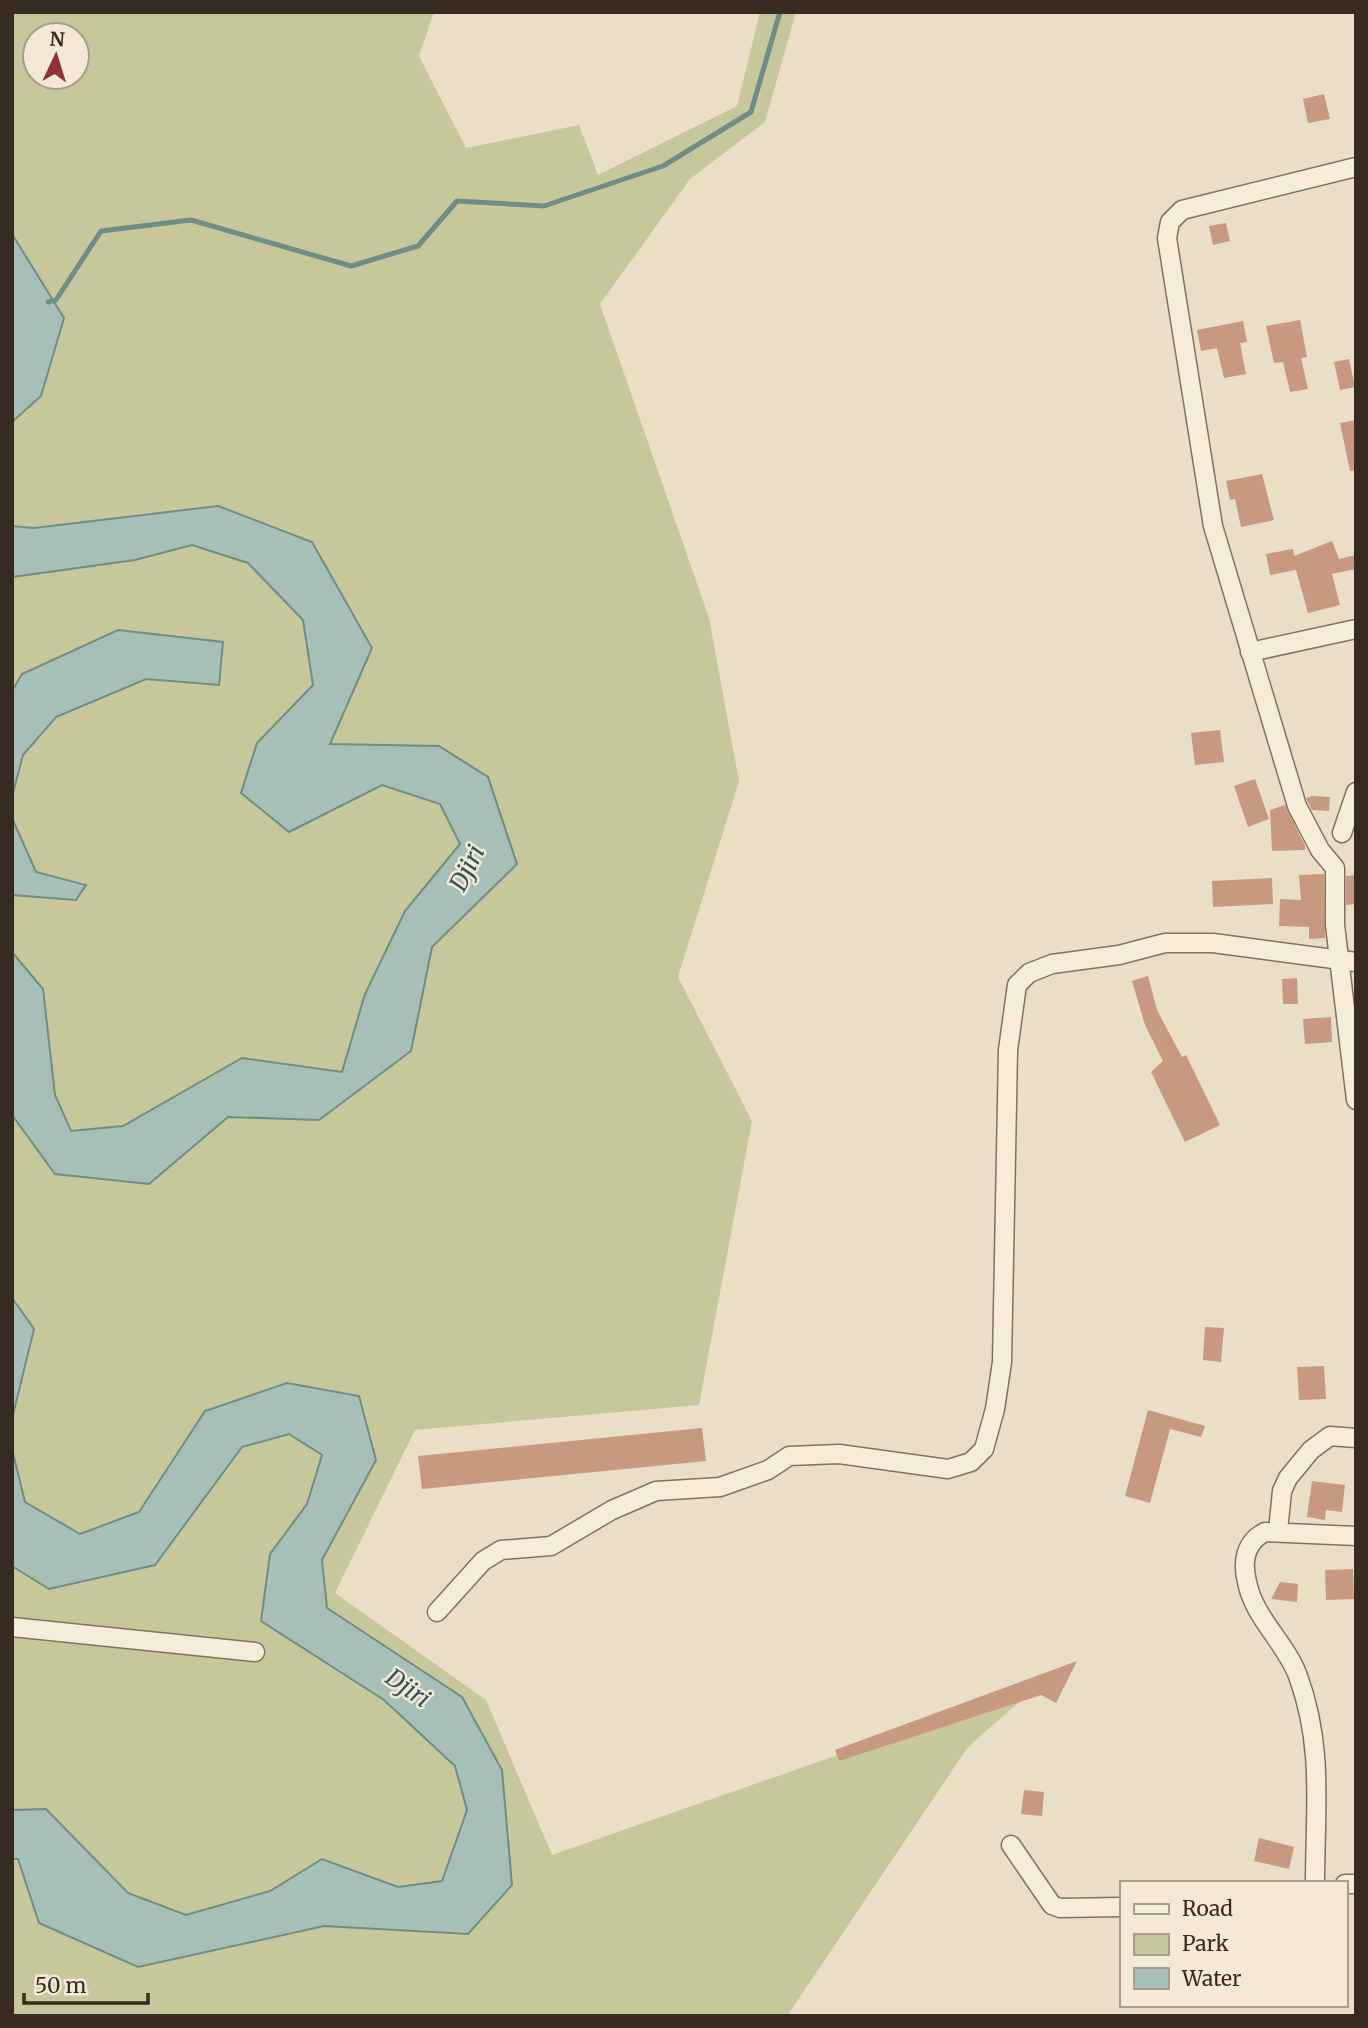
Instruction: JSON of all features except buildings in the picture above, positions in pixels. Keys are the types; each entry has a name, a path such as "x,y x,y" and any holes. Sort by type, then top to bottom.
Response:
{"street":[{"path":"1356,167 1182,210 1170,222 1167,238 1179,329 1213,526 1297,806 1320,850 1335,868 1335,925 1347,961 1356,1100"},
{"path":"1250,652 1356,629"},
{"path":"1342,833 1356,792"},
{"path":"437,1612 483,1561 501,1550 551,1546 612,1510 656,1491 720,1488 768,1470 789,1456 839,1454 948,1469 971,1462 984,1449 995,1409 1002,1362 1008,1051 1017,985 1029,973 1052,964 1119,955 1166,943 1213,943 1347,961"},
{"path":"1278,1531 1282,1491 1311,1450 1330,1436 1356,1438"},
{"path":"1315,1881 1318,1758 1312,1728 1297,1672 1254,1603 1246,1582 1247,1550 1251,1542 1265,1532 1356,1536"},
{"path":"12,1627 255,1652"},
{"path":"1011,1845 1052,1905 1060,1908 1120,1907"}],"green space":[{"path":"12,12 434,12 419,56 466,148 579,125 598,175 737,106 760,12 796,12 765,122 690,179 600,304 709,618 739,781 678,977 752,1121 699,1405 415,1430 335,1593 486,1700 552,1855 1038,1685 968,1747 787,2016 12,2016 12,1859 18,1859 39,1923 138,1967 324,1926 468,1934 512,1885 462,1697 327,1608 322,1560 376,1460 359,1396 205,1411 139,1512 80,1535 25,1502 12,1449 12,1419 34,1329 12,1298 12,1115 55,1174 149,1184 228,1117 319,1120 411,1051 432,947 517,864 438,746 329,744 371,648 312,542 12,526 12,422 41,396 64,318 12,234"},
{"path":"193,545 248,563 303,620 313,686 257,743 289,832 382,785 440,804 460,844 405,911 365,994 342,1072 242,1058 123,1126 71,1132 55,1095 43,989 12,952 12,895 76,900 85,885 36,872 12,818 12,797 23,755 56,717 146,679 219,684 223,643 118,630 22,674 12,691 12,577 135,560"},
{"path":"288,1434 322,1455 307,1504 270,1554 261,1621 384,1700 455,1766 467,1810 442,1881 398,1887 322,1859 270,1891 186,1915 128,1893 46,1809 12,1810 12,1566 49,1589 155,1565 242,1447"}],"water":[{"path":"12,234 64,318 41,396 12,422"},
{"name":"Djiri","path":"218,506 312,542 372,648 330,744 439,746 488,777 517,864 432,947 411,1051 319,1120 228,1117 149,1184 55,1174 12,1115 12,952 43,989 55,1095 71,1131 123,1126 242,1058 342,1072 365,994 405,911 460,844 440,804 382,785 289,832 241,793 257,743 313,685 303,620 248,563 192,545 135,560 12,577 12,526 34,528"},
{"path":"118,630 223,642 219,685 146,679 56,717 23,755 12,797 12,691 22,674"},
{"path":"12,818 36,872 86,885 76,900 12,895"},
{"path":"12,1298 34,1329 12,1419"},
{"name":"Djiri","path":"287,1383 359,1396 376,1460 322,1560 327,1608 462,1697 502,1770 512,1885 468,1934 324,1926 138,1967 39,1923 18,1859 12,1859 12,1810 46,1809 128,1893 186,1915 270,1891 322,1859 398,1887 442,1881 467,1810 455,1766 384,1700 261,1621 270,1554 307,1504 322,1455 289,1434 242,1447 155,1565 49,1589 12,1566 12,1449 25,1502 80,1534 139,1512 205,1411"}],"waterway":[{"path":"48,302 56,300 101,231 191,220 351,266 418,246 457,201 544,206 663,166 751,112 780,12"}]}
